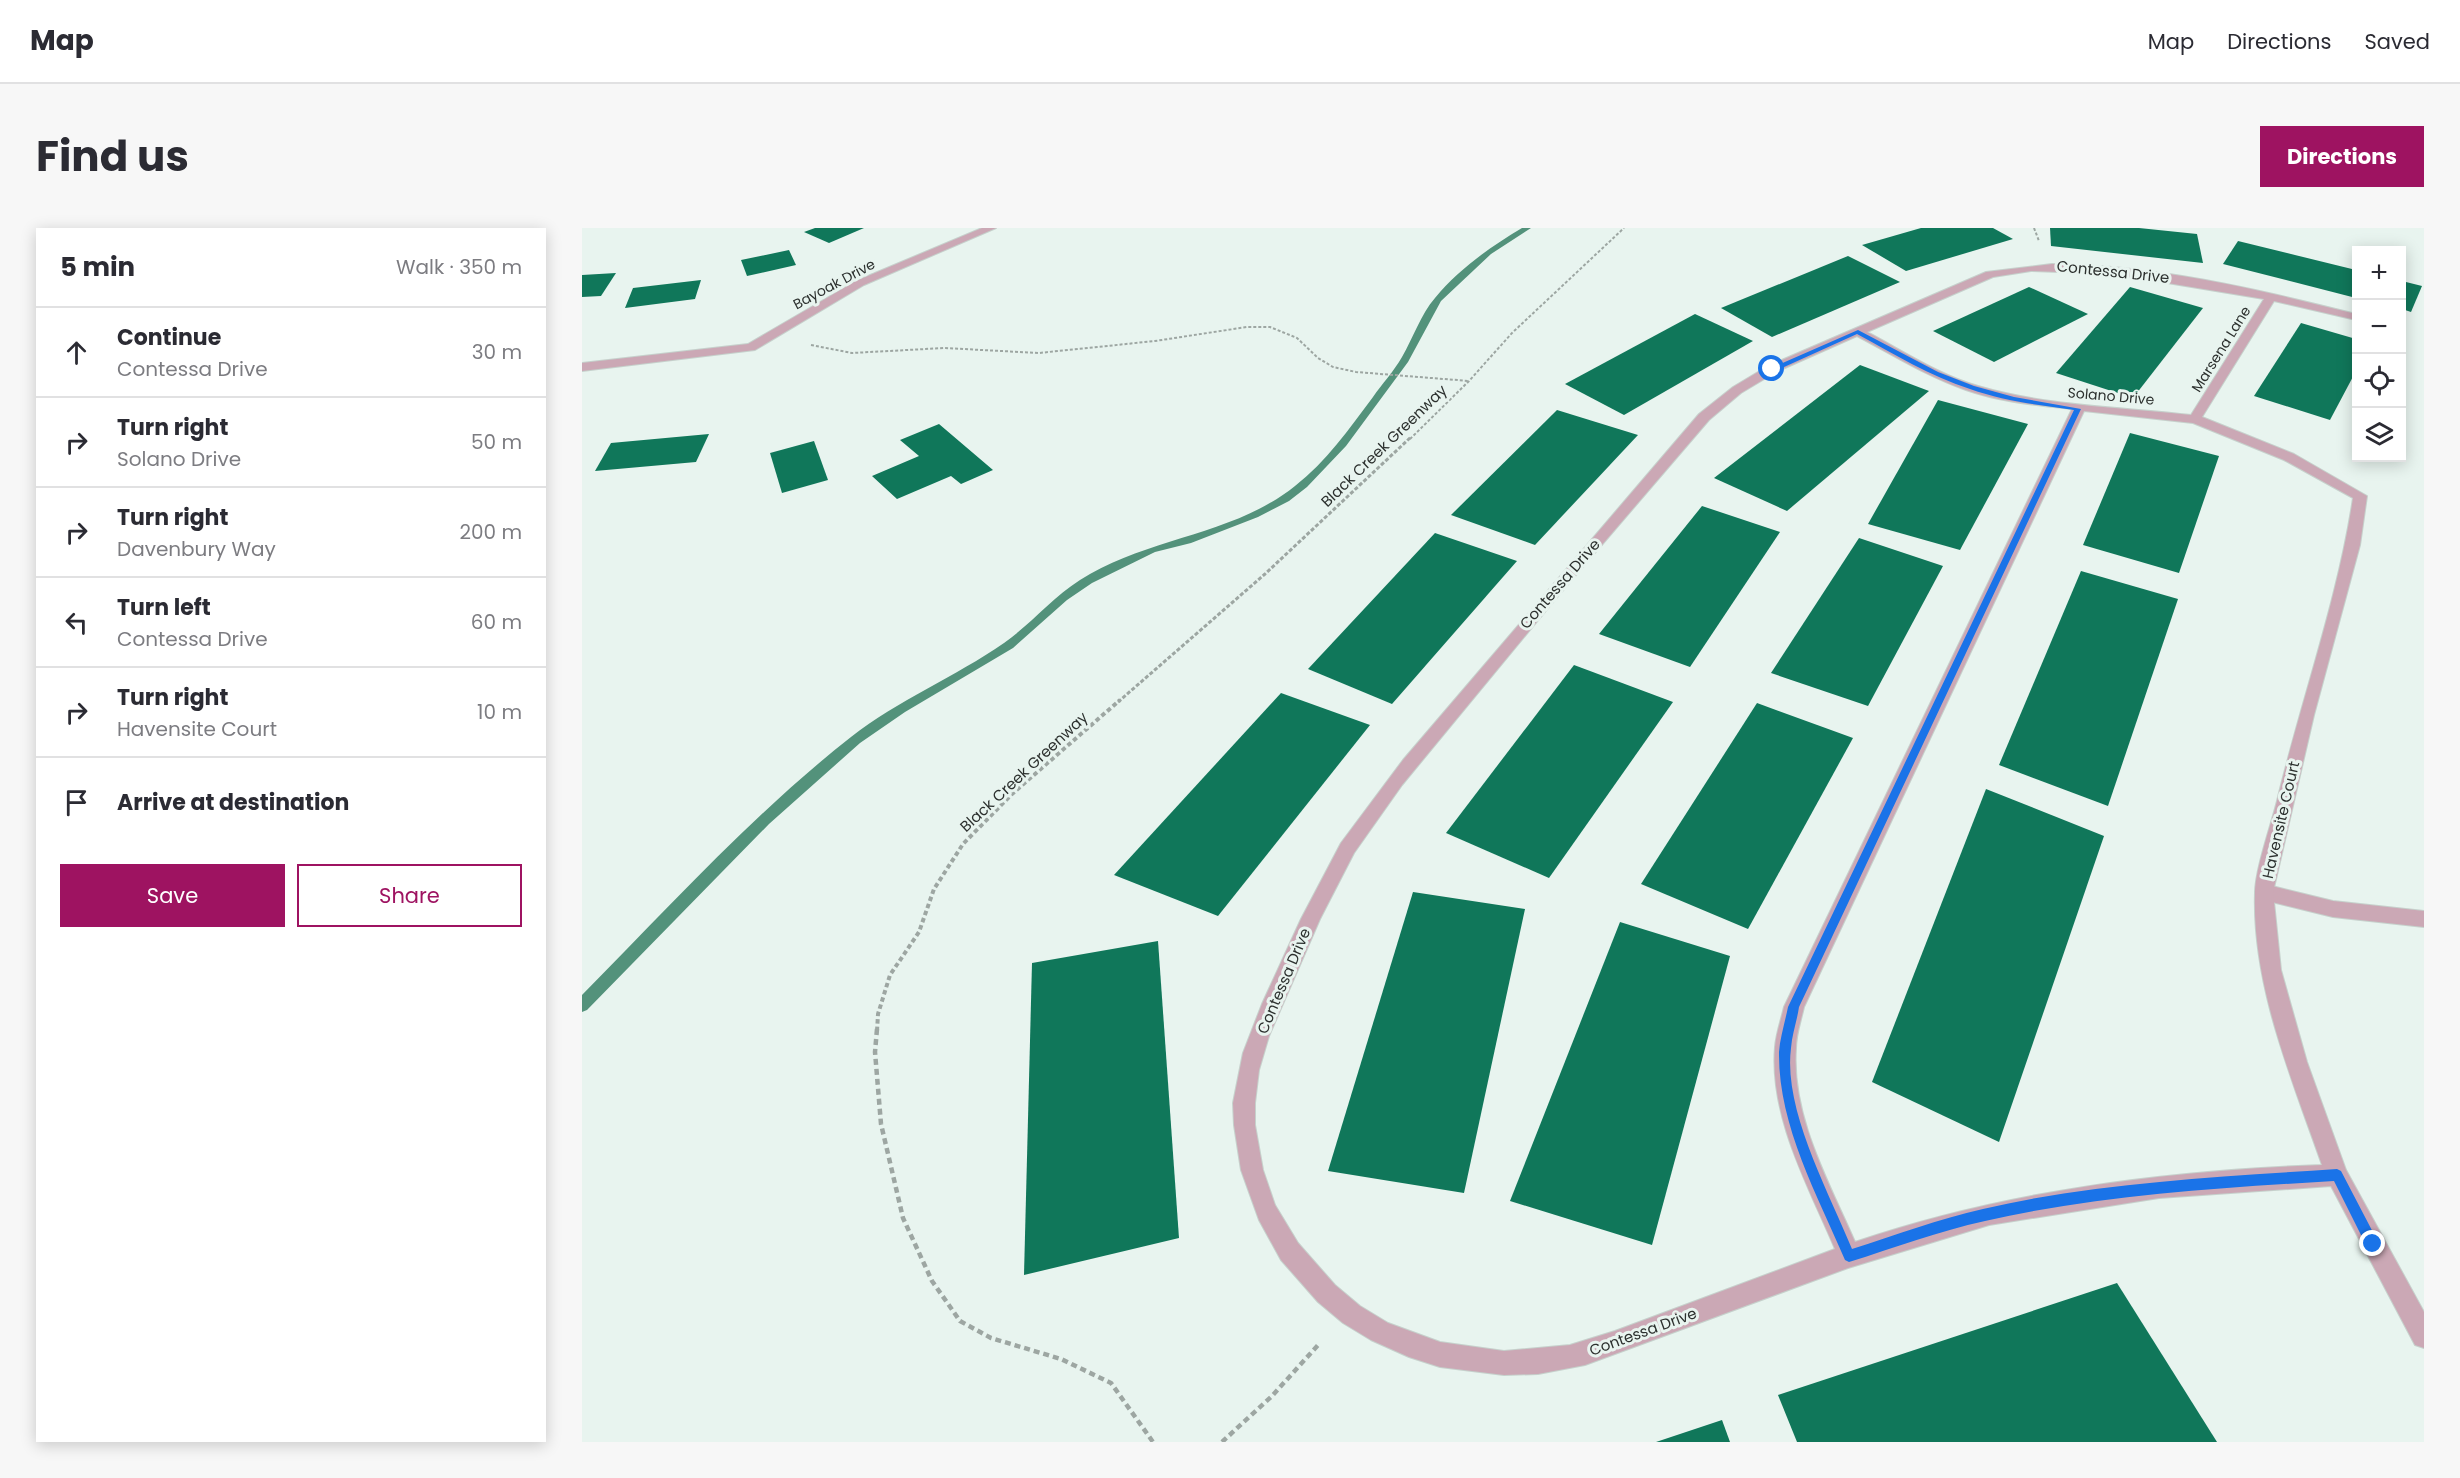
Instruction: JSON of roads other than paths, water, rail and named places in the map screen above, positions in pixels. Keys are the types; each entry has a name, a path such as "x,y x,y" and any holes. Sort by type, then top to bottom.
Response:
{"street":[{"name":"Bayoak Drive","path":"582,367 750,347 860,283 991,228"},
{"name":"Contessa Drive","path":"2337,1175 2176,1185 2082,1197 1983,1215 1849,1256 1594,1351 1542,1362 1481,1364 1419,1349 1359,1322 1325,1295 1297,1263 1276,1232 1260,1195 1247,1149 1244,1100 1255,1051 1275,996 1322,894 1356,835 1524,625 1704,417 1737,390 1772,369 1990,274 2020,267 2074,266 2122,272 2272,296 2352,316"},
{"name":"Marsena Lane","path":"2196,419 2214,386 2272,296"},
{"name":"Solano Drive","path":"1858,332 1935,373 1971,388 2013,399 2078,409 2196,419 2289,457 2360,496"},
{"path":"1849,1256 1793,1120 1786,1082 1785,1049 1794,1007 2078,409"},
{"name":"Havensite Court","path":"2360,496 2353,545 2306,715 2264,892 2271,970 2297,1062 2337,1175 2424,1336"},
{"path":"2264,892 2333,909 2424,919"}],"waterway":[{"path":"582,1005 764,820 856,740 901,709 1009,645 1063,597 1088,580 1151,550 1187,541 1254,515 1285,499 1303,485 1343,444 1405,360 1437,300 1488,252 1527,228"}]}
